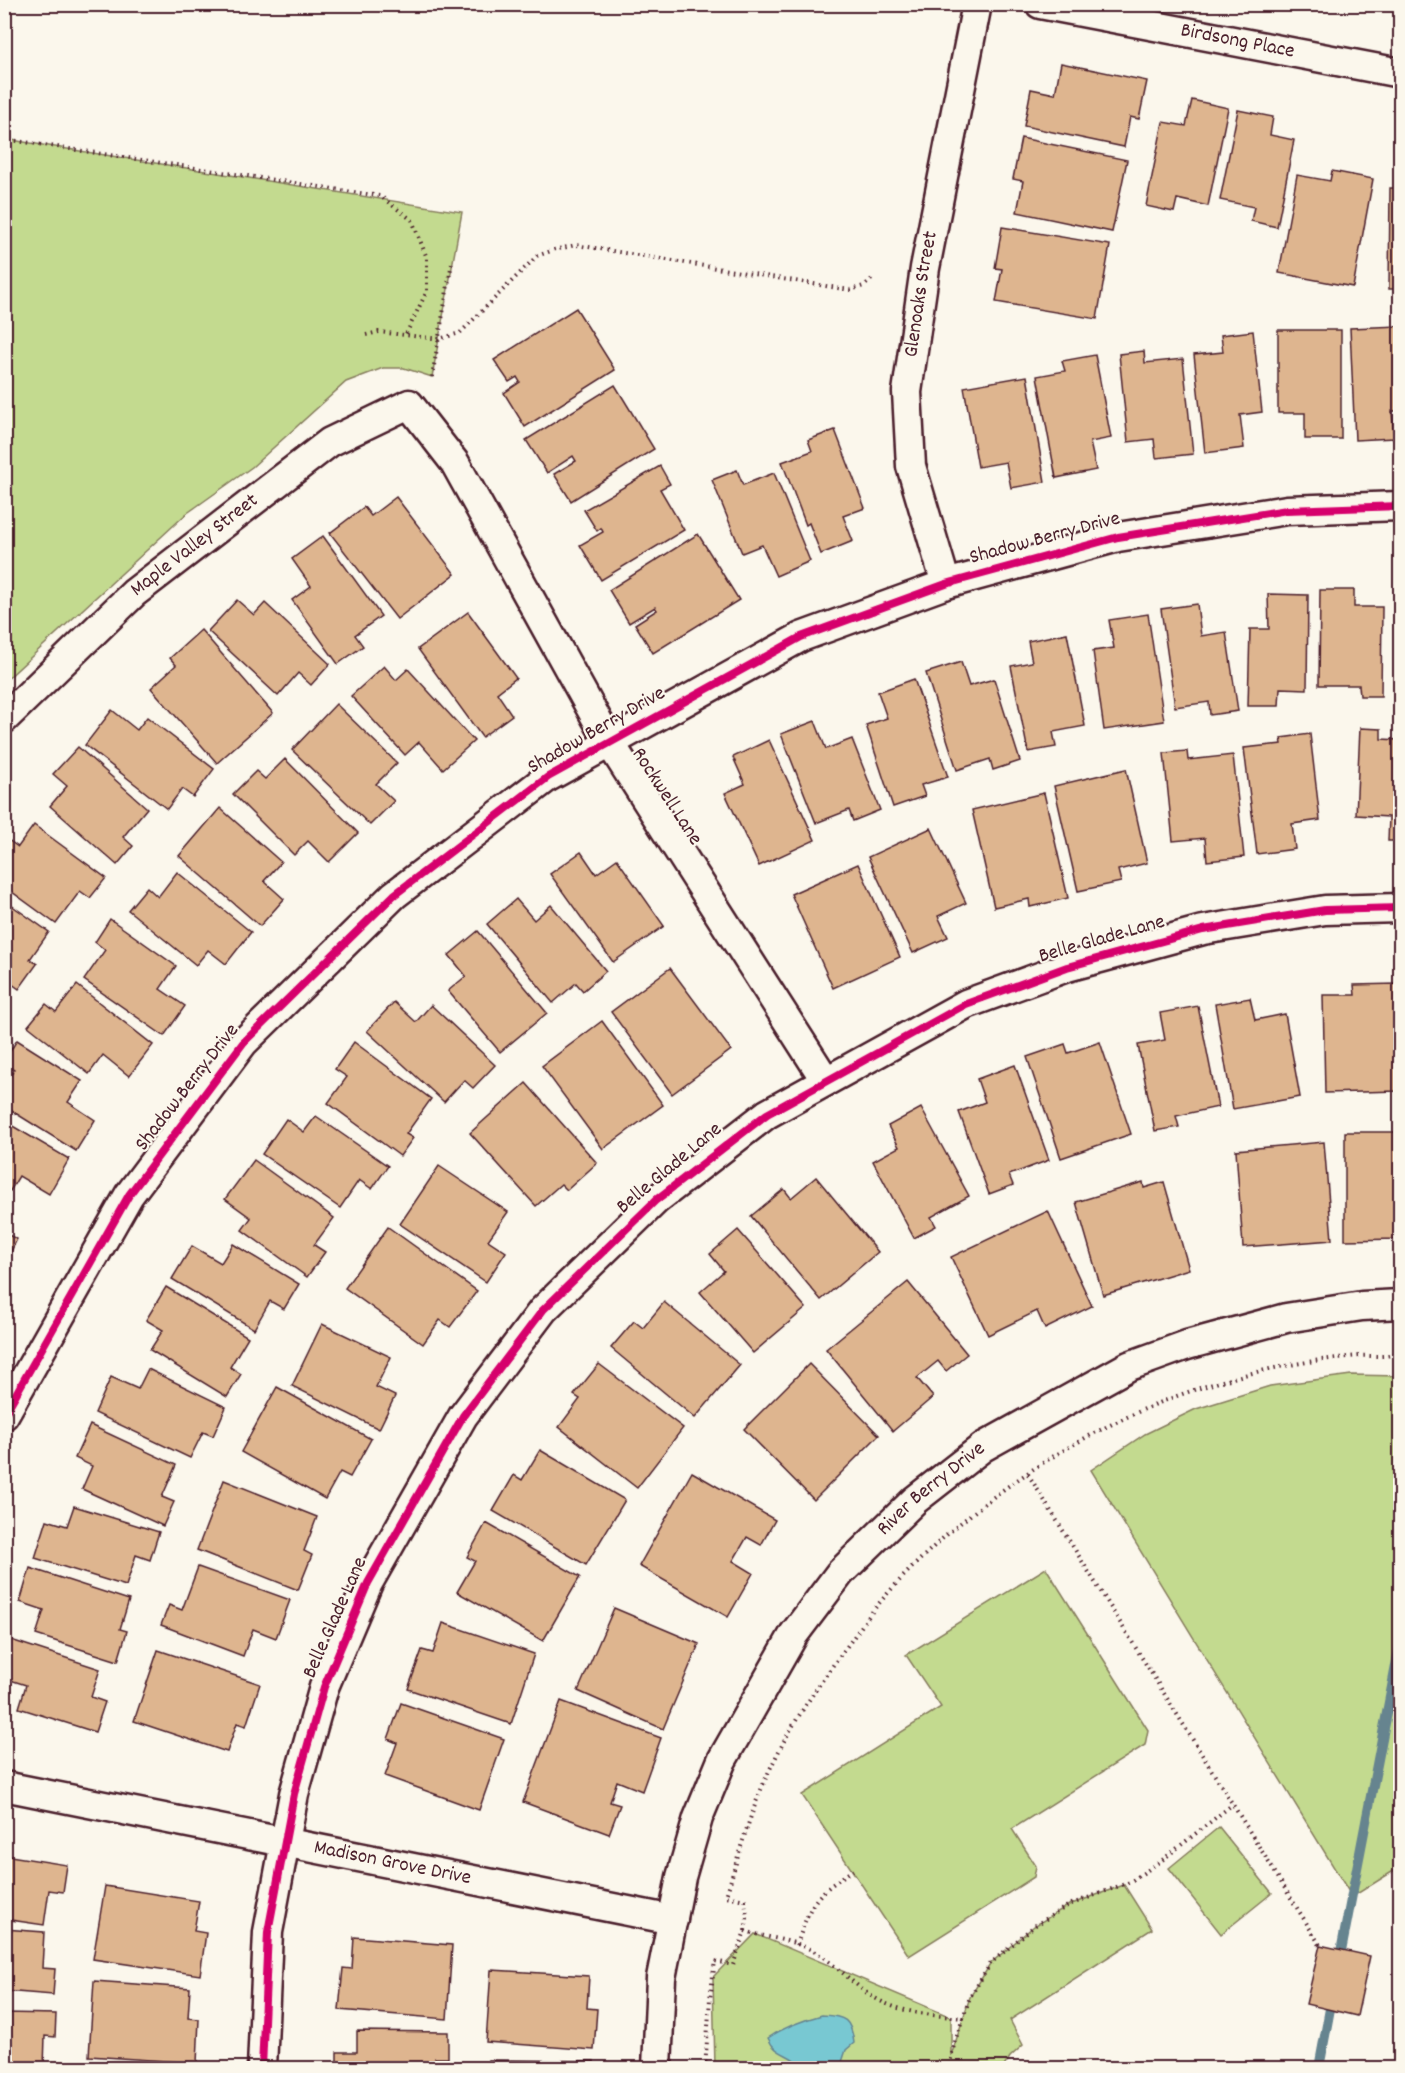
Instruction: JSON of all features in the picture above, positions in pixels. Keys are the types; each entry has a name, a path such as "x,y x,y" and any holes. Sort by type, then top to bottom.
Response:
{"street":[{"name":"Glenoaks Street","path":"946,585 911,466 907,392 925,268 977,4"},
{"name":"Birdsong Place","path":"1040,4 1401,73"},
{"name":"Maple Valley Street","path":"4,719 134,593 330,442 409,404"},
{"name":"Rockwell Lane","path":"409,404 455,463 610,743 826,1082"},
{"name":"Shadow Berry Drive","path":"4,1415 129,1195 243,1043 394,895 548,777 801,637 946,585 1118,537 1287,510 1401,506"},
{"name":"Belle Glade Lane","path":"262,2068 268,1932 294,1794 324,1687 368,1583 463,1416 543,1310 656,1200 767,1114 966,1004 1067,967 1203,930 1325,910 1401,908"},
{"name":"River Berry Drive","path":"657,2068 661,1978 681,1877 702,1808 722,1760 794,1634 840,1573 915,1500 983,1447 1129,1366 1187,1345 1286,1318 1362,1306 1401,1304"},
{"name":"Madison Grove Drive","path":"4,1786 673,1920"}],"path":[{"path":"4,139 380,196 412,220 427,258 427,291 405,334"},
{"path":"366,335 379,332 439,339 460,333 537,256 576,245 850,290 864,286 872,279"},
{"path":"432,377 452,262"},
{"path":"705,2068 715,1961 733,1965 745,1931 747,1918 745,1900 726,1896 746,1832 774,1760 816,1689 880,1601 940,1540 997,1494 1083,1439 1119,1421 1200,1388 1243,1376 1309,1362 1388,1356 1401,1350"},
{"path":"1028,1474 1320,1945"},
{"path":"950,2068 950,2058 970,1997 991,1963 1034,1926 1068,1905 1130,1882 1161,1861 1233,1804"},
{"path":"797,1945 813,1903 826,1888 853,1870"},
{"path":"745,1931 797,1945 822,1957 872,1996 912,2013 963,2018"}],"green space":[{"path":"5,139 462,212 432,377 404,368 383,368 346,382 252,467 186,514 5,681"},
{"path":"1351,1375 1400,1376 1400,1867 1352,1897 1091,1470 1145,1434 1196,1409 1270,1386"},
{"path":"1046,1568 1148,1730 1145,1745 1012,1829 1036,1866 1034,1877 909,1956 802,1795 941,1707 906,1655"},
{"path":"1219,1827 1272,1893 1221,1934 1169,1868"},
{"path":"1124,1885 1152,1929 1010,2020 1023,2045 1010,2057 1003,2068 715,2068 713,1977 755,1934 951,2017 951,2056 970,1997 991,1963 1034,1926 1069,1905"}],"water":[{"path":"822,2015 836,2016 846,2020 851,2029 854,2043 846,2050 840,2068 801,2068 793,2059 775,2048 768,2038 794,2024"}],"building":[{"path":"1061,63 1147,81 1139,119 1130,117 1124,147 1024,126 1031,89 1055,94"},
{"path":"1192,100 1228,108 1208,206 1177,199 1174,212 1146,206 1163,122 1186,126"},
{"path":"1238,110 1273,117 1270,135 1294,140 1277,227 1251,221 1254,207 1220,200"},
{"path":"1021,138 1127,160 1112,232 1017,212 1023,181 1013,179"},
{"path":"1332,171 1373,179 1353,287 1279,273 1297,175 1330,181"},
{"path":"1390,188 1400,188 1400,289 1389,289"},
{"path":"1002,227 1110,245 1097,319 996,302 1002,269 995,268"},
{"path":"576,308 615,370 525,427 504,393 520,382 517,377 509,382 494,360"},
{"path":"1400,326 1400,411 1392,411 1394,438 1355,440 1350,328"},
{"path":"1278,330 1341,330 1341,439 1305,439 1305,413 1278,413"},
{"path":"1253,331 1262,412 1240,415 1244,448 1205,453 1194,355 1223,352 1221,335"},
{"path":"1144,351 1145,363 1183,359 1193,454 1156,458 1154,439 1128,442 1119,354"},
{"path":"1095,355 1111,438 1090,442 1096,470 1056,478 1037,376 1065,371 1062,361"},
{"path":"1027,376 1045,482 1011,488 1006,462 978,467 964,387"},
{"path":"615,385 654,449 571,501 554,474 576,461 573,456 547,473 526,440"},
{"path":"835,430 865,508 843,516 853,541 821,554 809,523 806,525 782,462 812,451 808,440"},
{"path":"660,466 670,484 660,489 684,530 601,580 580,545 603,532 601,528 597,531 584,510"},
{"path":"737,470 743,485 774,473 810,561 776,576 762,545 742,553 712,480"},
{"path":"396,497 455,574 397,619 330,533 364,507 371,516"},
{"path":"698,534 739,600 653,653 635,624 657,610 655,607 629,623 609,590"},
{"path":"323,536 381,616 355,635 363,646 338,664 292,600 311,586 292,559"},
{"path":"1320,590 1354,590 1354,607 1382,607 1381,696 1360,696 1359,685 1319,685"},
{"path":"1268,594 1308,595 1307,689 1280,688 1279,706 1248,706 1250,629 1269,629"},
{"path":"237,600 254,615 265,603 330,664 311,685 298,673 278,696 208,631"},
{"path":"1197,604 1201,636 1226,632 1238,711 1210,715 1209,702 1175,707 1161,609"},
{"path":"1400,611 1400,699 1394,699"},
{"path":"468,612 516,678 497,693 512,715 482,737 418,649"},
{"path":"1148,614 1164,721 1104,730 1093,651 1114,648 1109,620"},
{"path":"201,630 273,713 217,763 151,688 176,665 170,658"},
{"path":"1067,633 1085,726 1053,732 1056,747 1028,752 1011,666 1032,662 1028,641"},
{"path":"961,662 969,686 994,679 1020,761 993,770 990,759 957,770 926,673"},
{"path":"384,666 396,680 408,669 474,741 443,769 419,742 405,755 351,696"},
{"path":"914,679 948,777 921,785 925,796 893,807 866,725 887,718 878,692"},
{"path":"336,704 397,763 376,784 394,801 370,825 292,750"},
{"path":"112,710 137,730 147,717 214,769 193,797 182,789 167,809 85,745"},
{"path":"815,721 826,749 852,739 880,810 853,821 849,810 816,823 781,734"},
{"path":"1360,728 1381,729 1381,739 1400,740 1400,841 1388,841 1389,817 1356,815"},
{"path":"1310,734 1320,820 1292,824 1295,849 1257,854 1244,748 1282,744 1281,738"},
{"path":"769,740 815,840 759,866 725,793 745,784 733,757"},
{"path":"78,747 147,808 123,837 133,846 117,865 50,806 67,786 53,774"},
{"path":"1187,751 1188,760 1233,755 1244,857 1207,861 1205,838 1173,841 1164,753"},
{"path":"285,759 358,833 329,862 308,841 294,855 233,794 256,771 265,779"},
{"path":"1126,769 1147,863 1118,870 1121,882 1078,891 1054,786"},
{"path":"1044,793 1068,898 1030,907 1029,899 994,907 972,810"},
{"path":"220,808 281,862 264,881 284,899 260,926 179,856"},
{"path":"34,825 106,878 90,898 80,891 56,924 4,886 4,837 18,847"},
{"path":"931,828 966,903 938,916 948,937 913,953 868,857"},
{"path":"581,852 596,874 617,859 664,926 613,962 550,874"},
{"path":"858,864 900,957 833,988 791,894"},
{"path":"177,872 251,932 226,964 208,950 196,965 128,910 147,887 158,897"},
{"path":"516,899 534,920 551,905 606,971 583,991 576,983 553,1003 487,924"},
{"path":"4,900 49,932 30,959 37,964 19,989 4,978"},
{"path":"110,919 176,966 160,989 185,1006 164,1036 84,980 105,950 95,942"},
{"path":"478,931 547,1013 500,1052 448,991 466,976 449,955"},
{"path":"670,968 731,1050 672,1094 611,1012"},
{"path":"1397,984 1398,1091 1325,1093 1323,995 1355,995 1354,985"},
{"path":"77,985 153,1045 129,1076 103,1055 89,1074 28,1026 46,1004 56,1012"},
{"path":"1250,998 1255,1020 1285,1014 1300,1097 1233,1109 1215,1004"},
{"path":"394,1002 416,1022 431,1005 495,1065 473,1088 464,1080 444,1102 367,1031"},
{"path":"1198,1006 1218,1107 1176,1116 1179,1127 1155,1131 1138,1045 1165,1040 1160,1013"},
{"path":"602,1021 663,1105 603,1149 542,1066"},
{"path":"17,1040 82,1081 68,1102 95,1120 76,1151 4,1106 4,1085 14,1070 4,1064 4,1061"},
{"path":"354,1042 431,1099 406,1134 413,1138 400,1156 328,1103 347,1077 335,1069"},
{"path":"1100,1042 1131,1134 1061,1158 1027,1057 1065,1044 1068,1053"},
{"path":"1015,1065 1049,1160 1009,1175 1013,1185 989,1194 959,1112 985,1102 977,1079"},
{"path":"526,1083 597,1163 567,1190 561,1184 536,1206 470,1133"},
{"path":"921,1108 969,1196 931,1217 936,1226 914,1238 873,1161 899,1147 888,1126"},
{"path":"316,1116 388,1166 372,1189 359,1180 340,1208 262,1154 286,1119 304,1132"},
{"path":"4,1121 69,1159 49,1194 19,1176 10,1191 4,1188"},
{"path":"1345,1132 1400,1132 1400,1239 1345,1240"},
{"path":"1324,1142 1332,1240 1243,1247 1236,1150"},
{"path":"254,1160 334,1218 314,1245 325,1252 307,1277 242,1230 251,1218 225,1199"},
{"path":"439,1166 508,1212 488,1240 506,1252 486,1282 400,1224"},
{"path":"816,1177 878,1252 821,1300 751,1216 784,1189 791,1198"},
{"path":"1143,1182 1144,1188 1164,1182 1189,1269 1103,1295 1076,1202"},
{"path":"1048,1211 1092,1306 1045,1329 1037,1311 988,1335 951,1257"},
{"path":"388,1227 477,1291 450,1327 440,1320 423,1344 345,1288"},
{"path":"738,1230 806,1308 753,1353 700,1292 724,1271 710,1254"},
{"path":"4,1233 17,1239 4,1266"},
{"path":"233,1244 299,1284 284,1309 270,1301 254,1329 172,1279 192,1246 221,1263"},
{"path":"908,1282 967,1354 946,1371 938,1361 917,1378 933,1397 893,1431 826,1349"},
{"path":"166,1287 248,1337 230,1367 241,1374 227,1397 150,1350 163,1330 146,1320"},
{"path":"664,1302 740,1365 695,1418 611,1348 634,1321 643,1328"},
{"path":"322,1324 391,1357 376,1387 395,1396 379,1429 292,1386"},
{"path":"599,1364 683,1428 637,1488 559,1427 580,1399 574,1395"},
{"path":"809,1364 879,1435 814,1500 744,1429"},
{"path":"148,1369 226,1407 213,1436 203,1432 190,1458 95,1413 111,1377 138,1389"},
{"path":"277,1387 371,1439 350,1477 340,1472 325,1499 241,1452"},
{"path":"90,1425 176,1465 162,1497 174,1502 163,1526 82,1489 92,1466 75,1458"},
{"path":"540,1450 625,1500 586,1565 493,1511 514,1475 522,1480"},
{"path":"692,1472 775,1520 761,1545 747,1537 733,1561 753,1573 728,1617 639,1566"},
{"path":"224,1480 317,1517 304,1551 312,1555 298,1590 197,1550"},
{"path":"74,1506 159,1532 150,1560 136,1555 126,1586 35,1558 47,1520 67,1526"},
{"path":"486,1523 580,1577 543,1641 457,1592 475,1561 467,1557"},
{"path":"198,1567 290,1600 276,1638 253,1629 243,1656 161,1625 169,1605 182,1610"},
{"path":"30,1568 129,1600 120,1629 127,1631 118,1661 36,1635 44,1610 20,1602"},
{"path":"614,1608 699,1644 663,1729 578,1691"},
{"path":"443,1623 534,1654 511,1724 408,1689 422,1650 433,1653"},
{"path":"5,1638 100,1669 91,1697 105,1702 95,1732 19,1708 26,1685 4,1678"},
{"path":"158,1650 260,1684 246,1726 237,1723 227,1752 134,1721"},
{"path":"561,1701 661,1738 642,1791 617,1781 610,1802 620,1805 609,1834 523,1802"},
{"path":"401,1703 504,1739 479,1810 385,1776 397,1743 388,1739"},
{"path":"4,1855 67,1865 63,1892 49,1890 44,1925 4,1919"},
{"path":"105,1886 199,1901 194,1931 206,1933 200,1975 93,1959"},
{"path":"4,1929 44,1932 42,1968 55,1969 53,1995 4,1991"},
{"path":"354,1937 452,1945 447,2019 339,2010 343,1968 352,1969"},
{"path":"1320,1945 1370,1956 1357,2016 1306,2004"},
{"path":"491,1970 589,1976 587,2008 597,2009 594,2050 486,2042"},
{"path":"94,1981 190,1988 188,2018 199,2019 197,2063 89,2056"},
{"path":"4,2013 56,2014 55,2037 45,2036 44,2068 4,2068"},
{"path":"357,2031 448,2032 448,2058 435,2058 435,2068 337,2068 337,2052 357,2052"},
{"path":"488,2060 594,2061 594,2068 488,2068"}],"waterway":[{"path":"1339,1962 1400,1645"},
{"path":"1319,2068 1332,1998"}],"cycle path":[{"path":"4,1415 129,1195 243,1043 394,895 548,777 801,637 946,584 1118,537 1287,510 1400,506"},
{"path":"262,2068 268,1932 294,1794 324,1687 368,1583 463,1416 543,1310 656,1200 767,1114 966,1004 1067,967 1203,930 1325,910 1400,908"}]}
